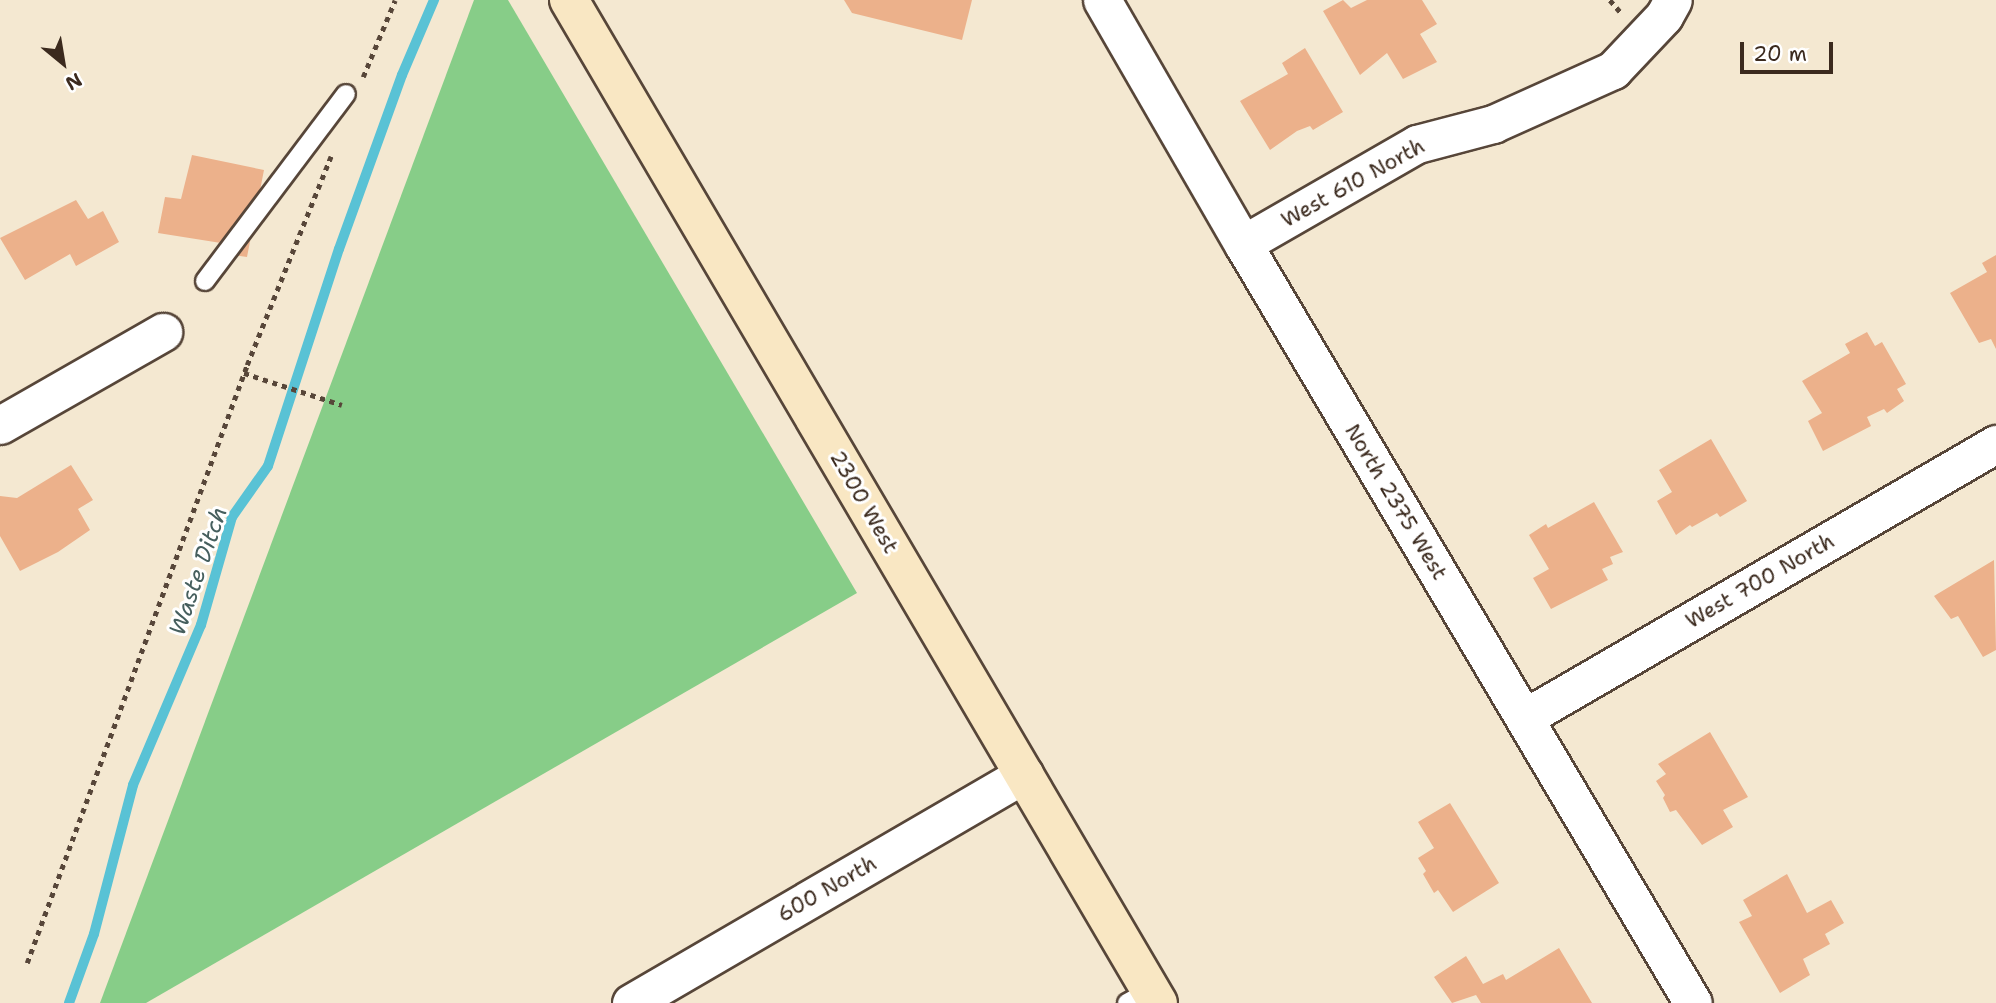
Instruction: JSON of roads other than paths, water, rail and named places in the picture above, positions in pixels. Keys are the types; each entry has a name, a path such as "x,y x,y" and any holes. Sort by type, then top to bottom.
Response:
{"main road":[{"name":"2300 West","path":"569,0 1024,774 1145,999"}],"street":[{"name":"North 2375 West","path":"1102,0 1243,244 1693,1003"},
{"name":"West 610 North","path":"1243,244 1418,144 1493,124 1613,70 1664,16 1673,0"},
{"path":"0,425 163,332"},
{"name":"West 700 North","path":"1524,718 1996,444"},
{"name":"600 North","path":"631,1003 1024,774"}],"lane":[{"path":"205,281 352,91"}],"waterway":[{"name":"Waste Ditch","path":"69,1003 94,934 133,785 201,625 232,517 268,466 339,249 402,75 434,0"}]}
